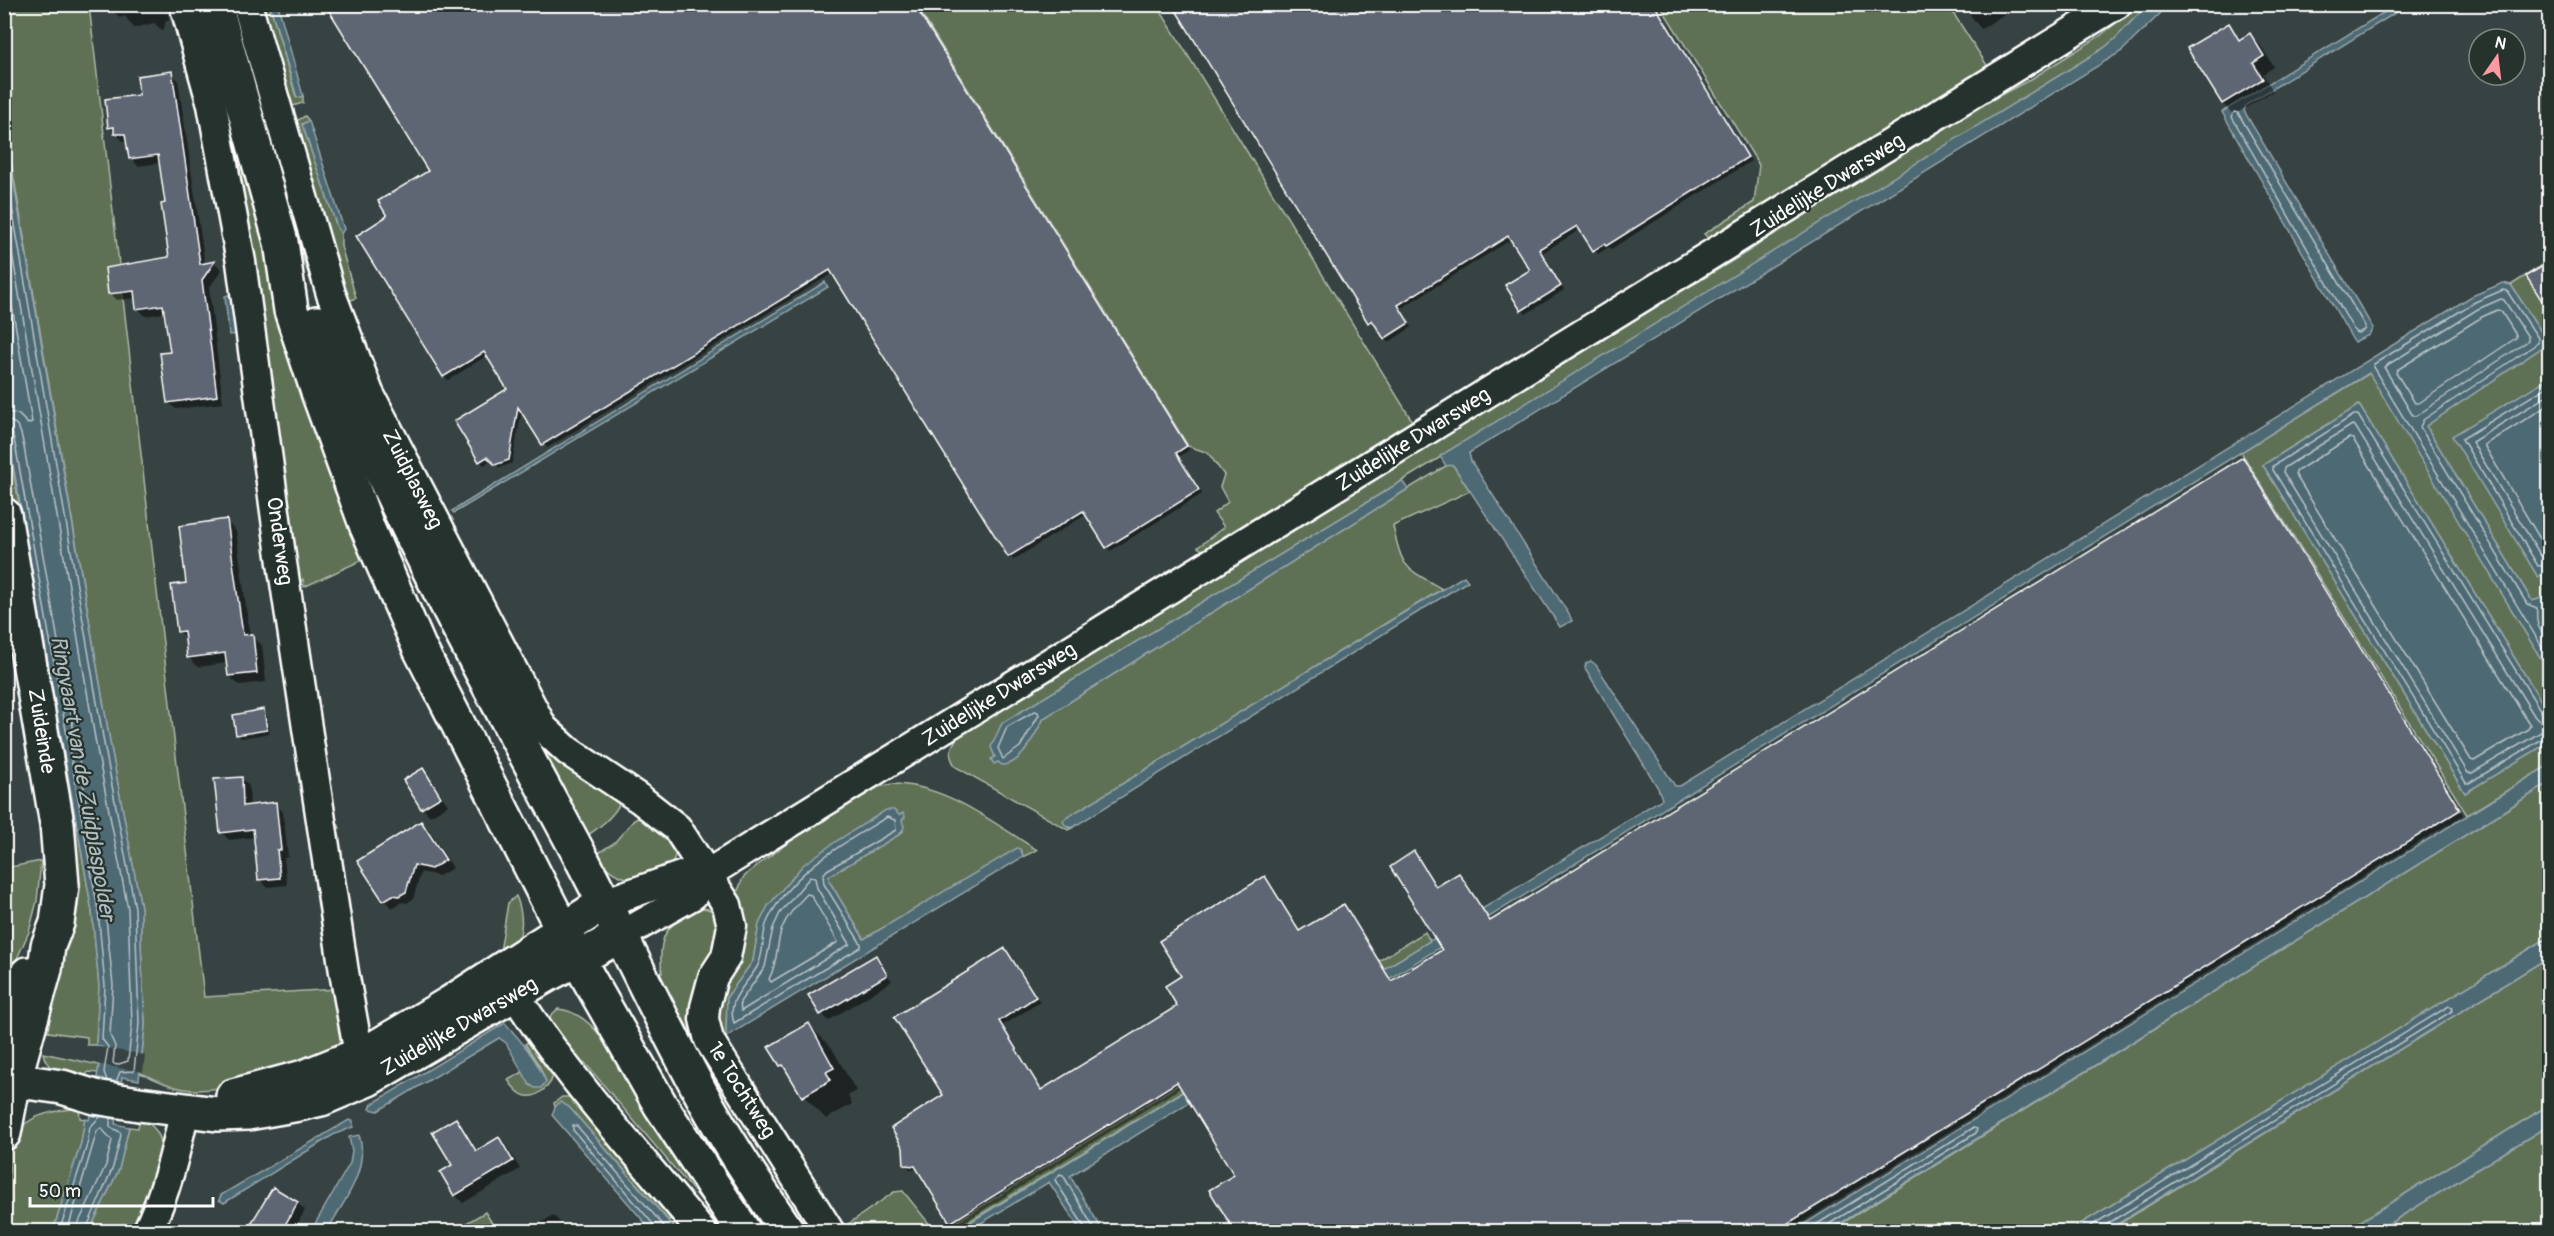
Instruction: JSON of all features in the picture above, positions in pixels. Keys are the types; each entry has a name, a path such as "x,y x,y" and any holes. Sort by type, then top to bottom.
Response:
{"main road":[{"name":"Zuidplasweg","path":"215,4 281,242 291,310 367,526 420,649 570,944"},
{"name":"Zuidplasweg","path":"281,242 339,380 466,644 620,936"},
{"name":"Zuideinde","path":"4,515 29,653 60,851 62,885 60,908 48,946 45,969 8,1102"},
{"name":"Zuidelijke Dwarsweg","path":"8,1102 110,1099 232,1114 321,1099 365,1066 570,944 604,903"},
{"name":"Zuidelijke Dwarsweg","path":"570,944 620,936"},
{"name":"1e Tochtweg","path":"620,936 709,1108 788,1232"},
{"path":"570,944 661,1106 744,1232"},
{"name":"Zuideinde","path":"4,1021 27,974 48,946"}],"street":[{"name":"Onderweg","path":"184,4 212,105 241,262 314,778 344,972 365,1066"},
{"name":"Zuidplasweg","path":"248,4 331,294 369,393 532,708 543,728 568,751 640,799 677,828 709,873"},
{"name":"Zuidelijke Dwarsweg","path":"620,936 693,895 709,873 2117,4"},
{"name":"Zuidelijke Dwarsweg","path":"604,903 687,874 709,873"},
{"name":"1e Tochtweg","path":"709,873 728,905 732,926 726,957 713,977 707,992 704,1019 709,1040 830,1232"},
{"path":"507,982 548,1046 587,1096 702,1232"},
{"path":"147,1232 161,1199 184,1109"}],"green space":[{"path":"4,5 89,5 204,997 337,989 342,1038 337,1051 260,1078 219,1088 201,1090 178,1088 140,1073 145,1025 141,908 110,742 5,126"},
{"path":"191,5 201,5 362,560 304,587 303,579 298,584 335,816 340,828 330,829"},
{"path":"229,5 237,5 293,204 536,731 622,798 612,815 585,837 326,325 285,207"},
{"path":"257,5 270,5 296,97 303,96 303,103 289,107"},
{"path":"916,5 1157,5 1416,427 1207,554 1198,547 1224,527 1214,513 1228,502 1220,487 1224,475 1208,453 1188,446"},
{"path":"1660,5 1948,5 1992,73 1711,241 1704,234 1754,202 1759,165"},
{"path":"2138,5 2147,5 2104,48 1397,484 1002,723 995,757 998,762 1025,751 1044,718 1403,492 1449,464 1453,465 1470,491 1393,526 1399,551 1407,566 1442,589 1066,818 1063,821 1072,828 1068,830 956,767 950,754 959,734 1169,602 1600,342 1645,309 1696,283 1755,247 1832,192 1931,132 2031,79 2100,36"},
{"path":"305,116 309,121 302,124 341,234 341,246 356,298 346,302 293,123"},
{"path":"2549,261 2549,378 2453,436 2538,577 2549,569 2549,596 2532,601 2426,426 2544,346 2545,338 2511,285"},
{"path":"2370,373 2549,672 2549,714 2359,405 2263,465 2465,793 2549,742 2549,765 2467,815 2241,452"},
{"path":"4,419 92,911 99,986 96,1045 87,1045 87,1037 48,1032 49,1020 41,1019 75,923 78,905 75,867 5,462"},
{"path":"2549,783 2549,937 2069,1231 1828,1232"},
{"path":"892,784 912,786 950,798 986,817 1037,850 927,903 864,939 829,881 829,876 900,834 903,831 901,820 905,817 759,924 753,961 727,997 726,1037 720,1041 713,1022 737,893 743,878 801,833 870,789"},
{"path":"647,818 674,843 675,856 671,867 638,877 621,876 604,865 595,855 614,843 634,820"},
{"path":"41,861 37,901 29,932 5,985 5,868"},
{"path":"516,896 521,914 520,933 514,947 499,958 508,903"},
{"path":"697,908 711,911 719,922 697,1044 658,974 662,973 661,950 666,933 678,920"},
{"path":"1425,932 1430,941 954,1231 861,1232 854,1227 850,1229 851,1231 842,1231 844,1227 894,1192 903,1191 931,1226 950,1226"},
{"path":"2549,957 2549,1105 2345,1231 2106,1232"},
{"path":"558,1009 572,1012 596,1030 605,1042 607,1040 729,1231 715,1231 705,1220 707,1207 585,1063 581,1066 549,1020"},
{"path":"531,1040 554,1071 547,1087 537,1095 527,1096 515,1089 508,1080 523,1072 530,1085 546,1082 539,1065 525,1044"},
{"path":"43,1053 99,1065 98,1073 88,1072 83,1081 58,1073 45,1060"},
{"path":"562,1097 573,1097 671,1217 669,1221 569,1107 560,1103 555,1107 554,1103"},
{"path":"79,1108 80,1118 85,1119 81,1143 53,1231 9,1232 9,1148 14,1137 20,1129 36,1117"},
{"path":"135,1115 147,1121 159,1135 163,1155 147,1204 136,1231 89,1232 119,1169 129,1127 138,1128 139,1123 133,1121"},
{"path":"2549,1125 2549,1231 2377,1231"},
{"path":"485,1212 497,1231 453,1231"}],"water":[{"path":"270,5 278,5 303,96 297,98"},
{"path":"2147,5 2169,5 2122,51 1469,453 1471,461 1570,616 1572,621 1560,627 1453,465 1446,466 1440,456 2104,48"},
{"path":"2396,5 2408,5 2246,105 2244,111 2373,328 2369,335 2354,342 2222,112"},
{"path":"309,121 344,229 341,234 302,124"},
{"name":"Ringvaart van de Zuidplaspolder","path":"4,126 110,742 141,908 145,1025 139,1080 122,1077 115,1124 129,1127 119,1169 89,1231 53,1231 81,1143 85,1119 89,1120 90,1115 95,1116 101,1079 97,1078 102,1047 96,1045 99,986 92,911 5,419"},
{"path":"825,282 828,287 454,513 452,511"},
{"path":"2503,283 2511,285 2545,338 2544,346 2426,426 2532,601 2549,596 2549,609 2543,613 2543,622 2549,633 2549,672 2369,373 1070,1176 1103,1231 1081,1231 1049,1182 968,1231 954,1232 1662,799 1658,788 1585,668 1586,663 1591,661 1596,665 1675,786 1680,786 2472,296"},
{"path":"232,294 239,334 229,335 225,296"},
{"path":"2549,378 2549,569 2538,577 2452,436"},
{"path":"2359,405 2549,714 2549,742 2465,793 2263,465"},
{"path":"1402,481 1408,489 1044,718 1028,747 1016,760 1009,764 1002,765 998,762 994,764 991,759 995,757 991,747 1002,723"},
{"path":"1464,576 1468,581 1072,828 1065,825 1063,821 1066,818"},
{"path":"2549,765 2549,783 1828,1231 1793,1231"},
{"path":"886,810 894,810 899,815 903,813 904,827 900,834 829,876 829,881 864,939 1017,848 1023,855 726,1037 727,997 753,961 759,924 768,906 803,865"},
{"path":"2549,937 2549,957 2106,1231 2069,1231"},
{"path":"505,1023 538,1065 546,1082 541,1088 530,1085 506,1043 499,1038 378,1111 370,1109 372,1104"},
{"path":"560,1102 569,1107 677,1231 652,1231 552,1115"},
{"path":"2549,1105 2549,1125 2377,1231 2345,1231"},
{"path":"349,1120 353,1121 353,1127 333,1135 224,1203 219,1200 221,1195"},
{"path":"359,1135 361,1161 347,1197 327,1231 311,1231 350,1163 352,1151 349,1137"}],"pier":[{"path":"93,1046 145,1055 143,1072 96,1064 98,1049"}],"building":[{"path":"325,4 914,4 1187,446 1176,453 1199,490 1106,548 1083,511 1008,557 830,270 542,445 518,407 509,460 495,465 487,457 479,462 454,421 507,389 484,352 443,377 356,236 387,216 378,201 428,171"},
{"path":"1172,4 1654,4 1748,157 1606,246 1604,244 1593,251 1577,226 1539,249 1561,286 1521,311 1505,285 1530,270 1508,236 1398,305 1409,323 1384,339 1372,320 1368,323"},
{"path":"2229,23 2239,40 2250,33 2264,56 2253,63 2263,79 2222,104 2187,48"},
{"path":"172,71 200,264 215,261 202,280 217,396 167,403 160,353 170,352 163,305 136,309 134,291 108,294 105,268 169,257 161,204 165,203 158,155 129,159 125,134 114,134 114,127 108,128 105,99 139,95 137,76"},
{"path":"2550,262 2550,313 2526,276"},
{"path":"2243,457 2460,810 1774,1232 1235,1232 1209,1190 1234,1175 1177,1082 950,1223 915,1166 904,1165 903,1148 891,1128 943,1095 894,1017 1005,948 1036,997 999,1021 1041,1090 1177,1006 1165,986 1181,976 1159,941 1265,876 1299,931 1344,904 1391,981 1442,950 1390,867 1414,851 1436,887 1459,873 1490,921"},
{"path":"227,519 243,635 253,634 257,673 228,676 225,653 187,658 184,631 177,632 171,585 186,583 179,526"},
{"path":"264,709 267,730 236,735 233,715"},
{"path":"423,768 441,797 421,809 403,780"},
{"path":"242,777 243,806 276,802 281,850 277,850 280,878 258,880 253,829 220,833 214,779"},
{"path":"421,821 446,860 431,869 414,865 406,892 399,896 393,895 383,901 357,861"},
{"path":"876,955 887,975 820,1015 808,995"},
{"path":"809,1023 834,1068 826,1072 831,1080 802,1097 783,1065 780,1066 768,1047"},
{"path":"456,1118 476,1151 499,1137 513,1161 454,1196 440,1172 452,1165 432,1132"},
{"path":"273,1187 298,1202 281,1232 246,1232"}]}
